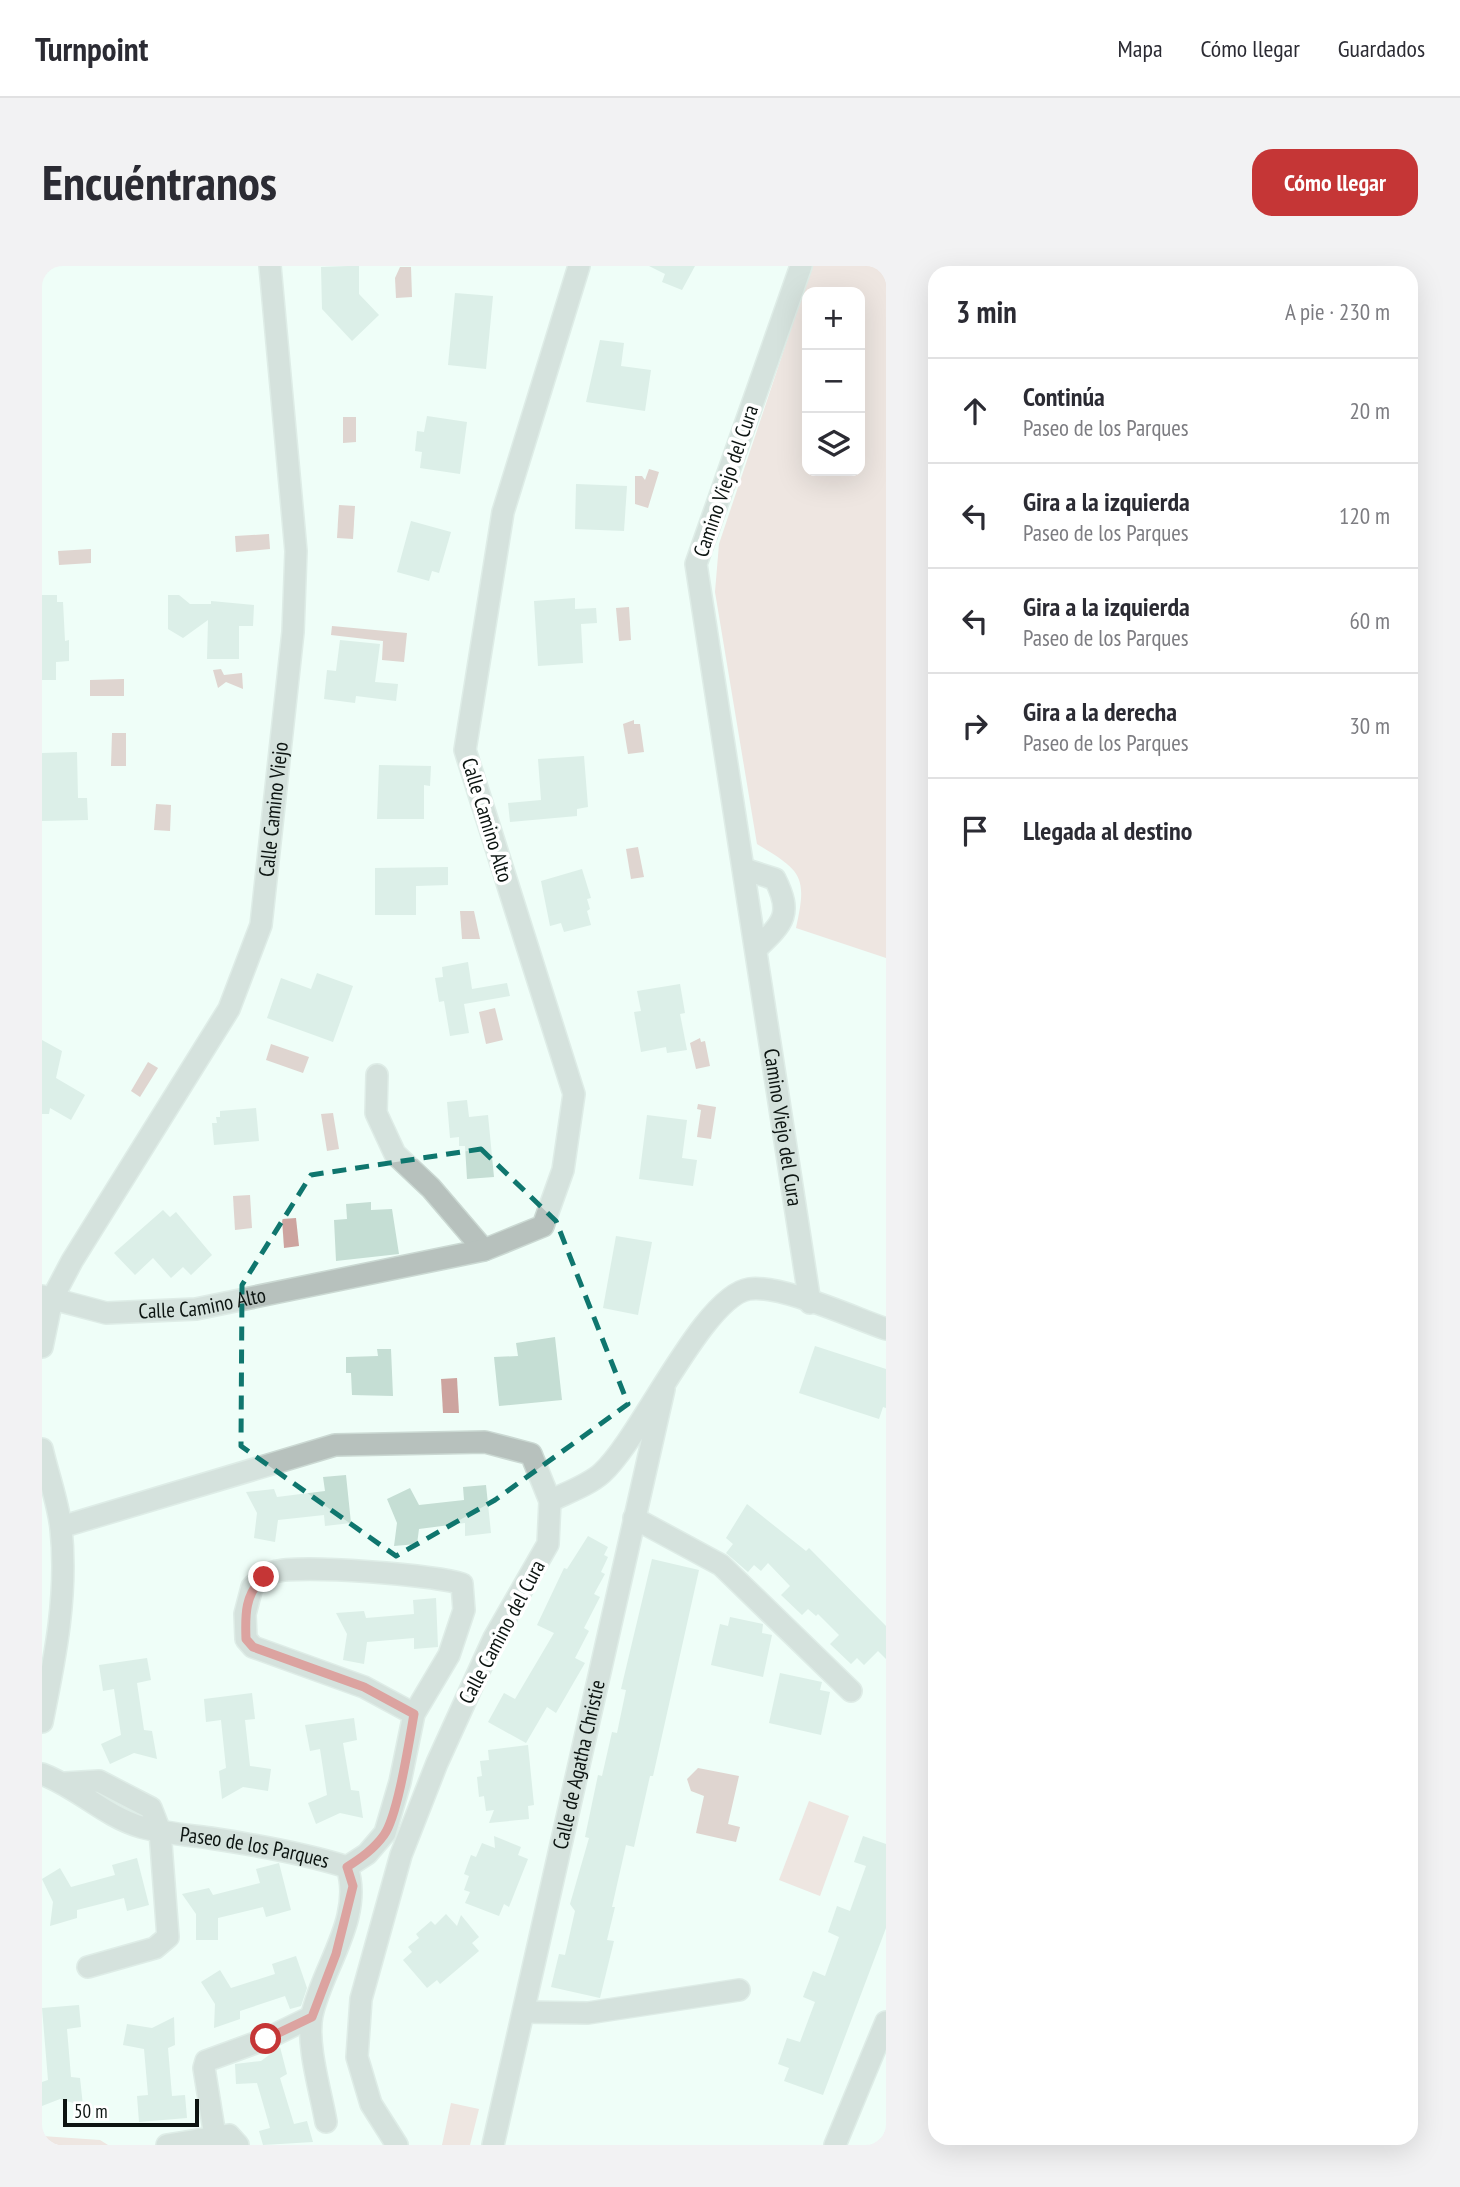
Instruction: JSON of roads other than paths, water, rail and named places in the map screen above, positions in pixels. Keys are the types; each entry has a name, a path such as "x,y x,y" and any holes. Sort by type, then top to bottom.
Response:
{"street":[{"name":"Calle Camino Viejo","path":"47,1297 229,1009 261,925 293,632 296,551 270,266"},
{"name":"Calle Camino Alto","path":"47,1297 106,1313 195,1309 484,1250 543,1226 563,1170 574,1094 465,750 503,512 579,266"},
{"name":"Camino Viejo del Cura","path":"801,266 696,564 810,1303"},
{"path":"744,869 775,879 786,901 780,926 756,949"},
{"path":"377,1075 376,1113 396,1154 431,1188 484,1250"},
{"name":"Calle de Agatha Christie","path":"550,1501 601,1474 664,1389 687,1346 727,1297 750,1288 777,1291 886,1329"},
{"path":"42,1347 47,1297"},
{"name":"Calle de Agatha Christie","path":"493,2145 664,1389"},
{"name":"Calle Camino del Cura","path":"61,1527 335,1445 485,1442 531,1454 550,1501 548,1544 494,1638 437,1763 401,1855 373,1946 361,1999 357,2057 371,2104 397,2145"},
{"path":"42,1449 61,1527 62,1616 42,1722"},
{"path":"634,1518 721,1565 851,1691"},
{"name":"Paseo de los Parques","path":"42,1774 65,1783 88,1802 139,1826 271,1849 347,1867 368,1854 385,1833 400,1782 414,1714 449,1655 464,1609 462,1584 443,1578 340,1570 276,1572 252,1587 245,1614 246,1639 253,1647 364,1687 414,1714"},
{"name":"Paseo de los Parques","path":"88,1967 155,1948 168,1937 160,1830"},
{"name":"Paseo de los Parques","path":"326,2122 312,2044 312,2017 336,1954 353,1886 347,1867"},
{"path":"524,2012 588,2013 739,1990"},
{"path":"215,2136 204,2068 206,2061 266,2039 312,2017"},
{"path":"835,2145 886,2022"},
{"path":"167,2145 229,2135 238,2145"}]}
